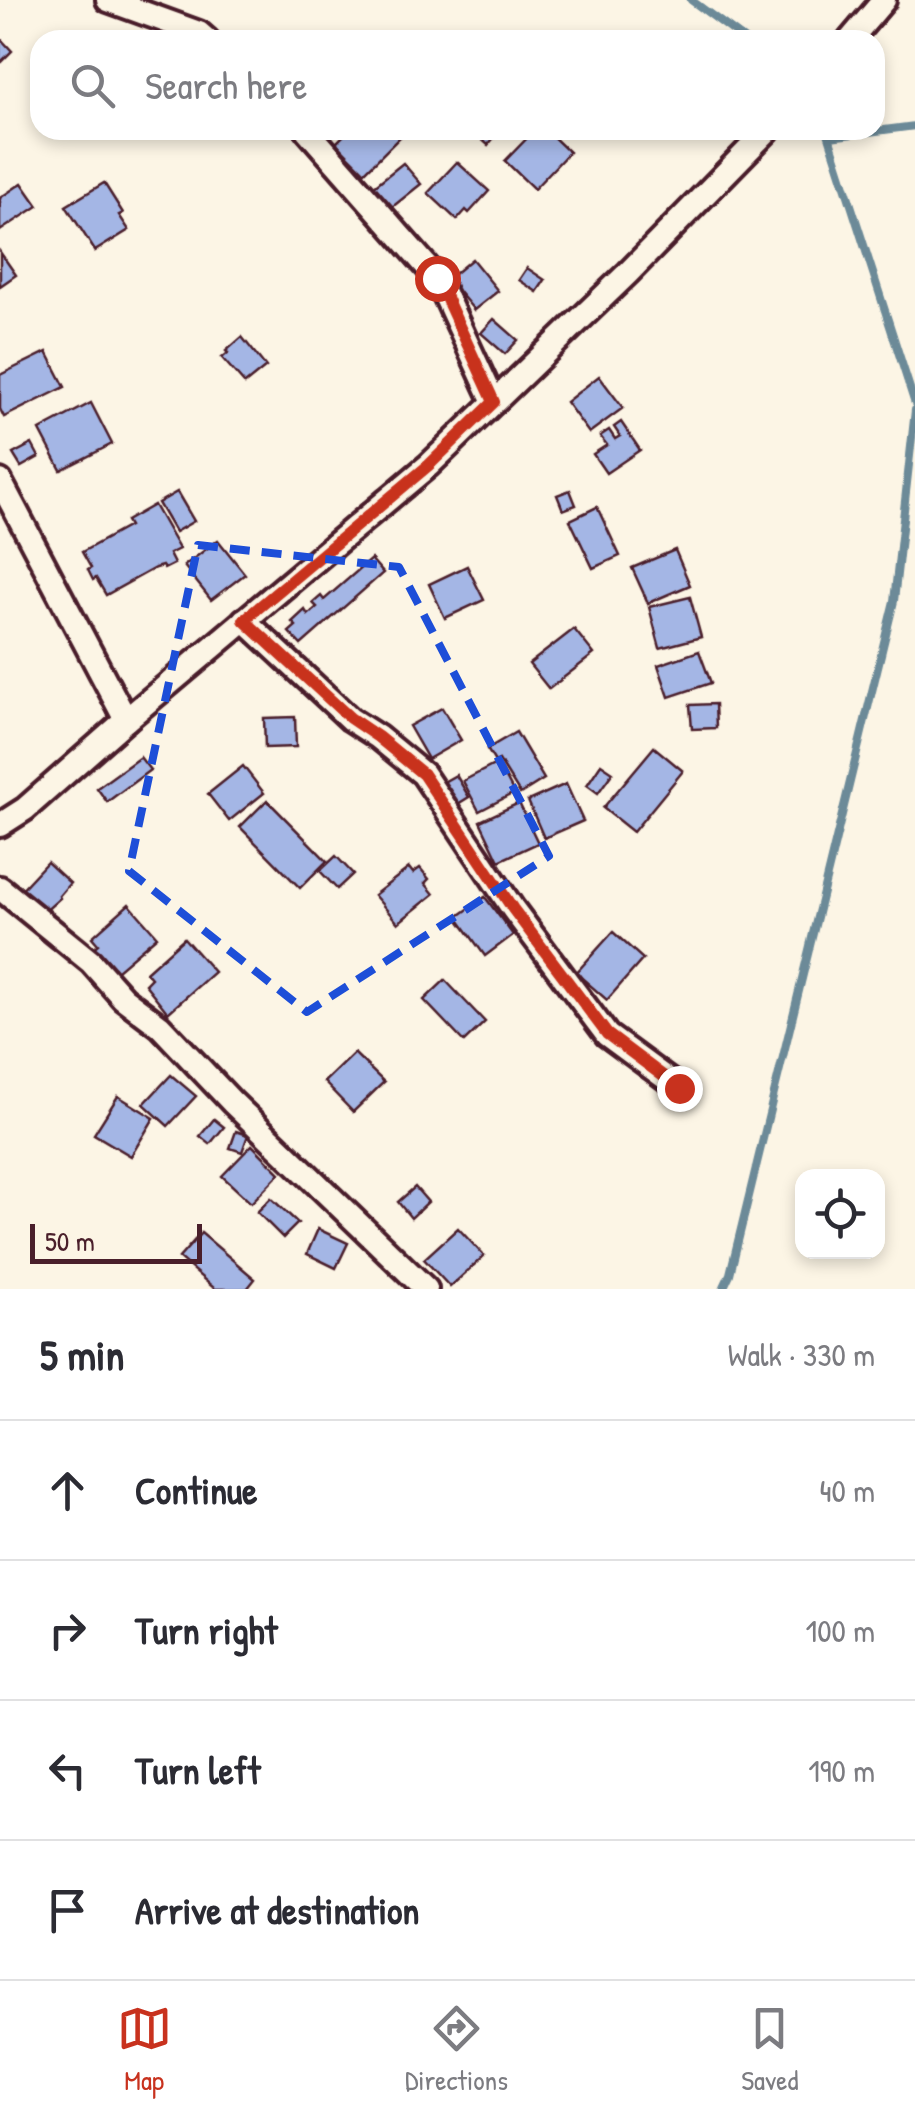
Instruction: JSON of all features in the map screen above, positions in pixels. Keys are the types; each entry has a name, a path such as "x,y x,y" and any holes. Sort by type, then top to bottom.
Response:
{"street":[{"path":"108,0 193,30"},
{"path":"858,30 884,0"},
{"path":"317,140 437,278 494,402"},
{"path":"0,825 24,809 429,465 628,273 758,140"},
{"path":"0,481 126,720"},
{"path":"244,620 350,718 423,774 513,909 607,1034 679,1088"},
{"path":"0,888 91,962 123,998 160,1026 232,1102 426,1289"}],"highlighted area":[{"path":"198,545 399,567 549,856 307,1012 129,871"}],"building":[{"path":"0,38 12,51 0,63"},
{"path":"339,140 397,140 365,172 336,143"},
{"path":"525,140 556,140 569,152 534,189 505,161"},
{"path":"457,162 489,191 457,220 428,193"},
{"path":"403,163 421,184 391,208 373,187"},
{"path":"22,183 38,206 0,231 0,198"},
{"path":"104,183 129,230 95,251 66,206"},
{"path":"0,252 16,275 0,286"},
{"path":"472,259 498,291 474,310 448,279"},
{"path":"527,268 545,280 537,292 519,280"},
{"path":"494,319 518,340 505,354 481,333"},
{"path":"242,337 266,367 245,384 222,358"},
{"path":"47,352 65,387 4,417 0,409 0,375"},
{"path":"599,376 623,408 589,433 566,402"},
{"path":"91,403 112,444 61,470 40,430"},
{"path":"621,422 640,450 606,473 593,454 607,445 600,436 609,430 615,439 620,436 614,427"},
{"path":"32,444 39,457 21,467 13,454"},
{"path":"570,490 576,505 563,510 557,495"},
{"path":"177,492 194,521 175,532 158,503"},
{"path":"154,505 179,549 169,554 174,564 155,568 106,595 96,578 93,580 82,552 129,526 126,521"},
{"path":"597,507 620,556 593,568 570,520"},
{"path":"218,540 245,574 211,600 184,566"},
{"path":"675,550 690,585 648,603 632,568"},
{"path":"371,559 383,573 301,645 289,632 296,626 292,622 305,610 308,615 317,607 313,603 321,596 324,600"},
{"path":"467,566 484,600 445,618 429,584"},
{"path":"690,597 701,637 660,648 649,607"},
{"path":"574,629 594,654 549,689 529,664"},
{"path":"699,651 711,683 669,697 658,665"},
{"path":"715,704 716,728 692,729 690,705"},
{"path":"442,708 461,740 428,759 409,726"},
{"path":"295,717 296,747 265,748 264,718"},
{"path":"516,732 544,779 520,794 499,760 495,762 487,749"},
{"path":"654,747 683,771 633,832 603,808"},
{"path":"140,757 150,770 107,802 97,788"},
{"path":"498,763 514,793 479,811 463,781"},
{"path":"601,764 613,772 598,793 587,785"},
{"path":"243,766 264,793 229,821 208,794"},
{"path":"456,775 469,797 453,807 440,784"},
{"path":"566,784 583,821 544,838 528,801"},
{"path":"267,800 327,861 300,888 240,827"},
{"path":"519,803 538,843 499,861 480,821"},
{"path":"336,856 353,874 337,889 320,871"},
{"path":"47,862 70,883 42,914 18,893"},
{"path":"409,868 413,873 420,868 434,894 398,923 374,895"},
{"path":"485,897 513,935 485,956 457,917"},
{"path":"129,904 157,936 116,971 92,949 98,944 92,937"},
{"path":"613,932 643,959 607,1000 576,973"},
{"path":"184,938 214,972 168,1013 145,984 151,978 146,972"},
{"path":"445,980 485,1022 464,1042 424,1000"},
{"path":"354,1053 384,1082 353,1112 324,1082"},
{"path":"171,1075 196,1096 168,1126 144,1104"},
{"path":"118,1096 154,1118 131,1156 94,1134"},
{"path":"214,1119 224,1127 210,1144 200,1136"},
{"path":"236,1131 248,1135 242,1152 230,1148"},
{"path":"252,1145 280,1173 251,1203 222,1176"},
{"path":"415,1187 428,1202 411,1218 398,1202"},
{"path":"271,1198 298,1223 283,1238 257,1212"},
{"path":"458,1228 484,1256 450,1287 424,1259"},
{"path":"318,1229 348,1243 336,1268 307,1254"},
{"path":"201,1233 255,1279 247,1289 215,1289 179,1258"}],"waterway":[{"path":"691,0 732,30"},
{"path":"885,130 915,126"},
{"path":"830,140 915,404"},
{"path":"723,1289 730,1274 894,601 915,410"}],"route":[{"path":"437,278 494,402 429,465 244,620 350,718 423,774 513,909 607,1034 679,1088"}]}
